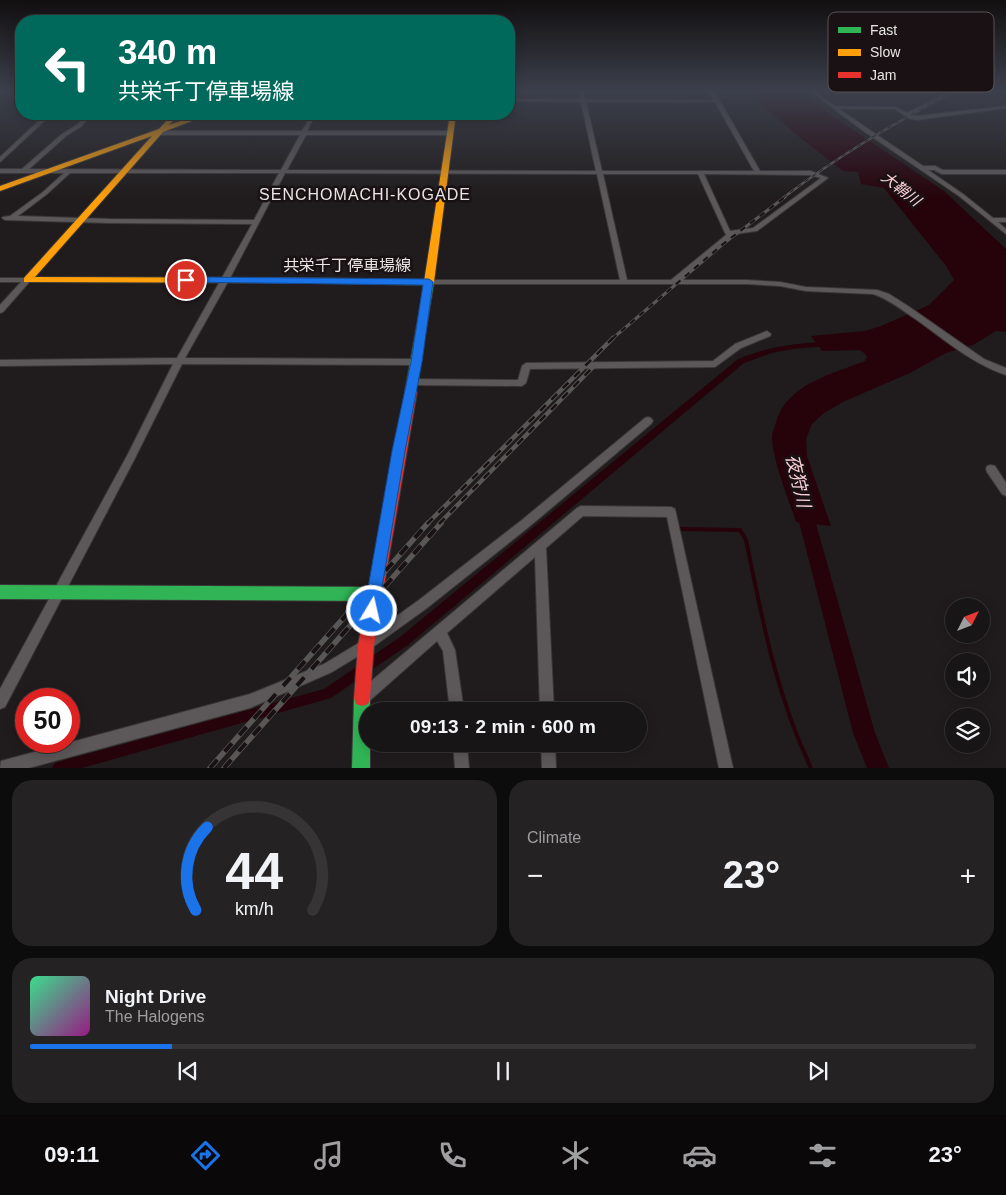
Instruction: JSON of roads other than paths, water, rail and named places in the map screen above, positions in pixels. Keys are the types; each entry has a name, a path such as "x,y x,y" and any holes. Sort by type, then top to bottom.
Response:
{"main road":[{"path":"27,280 163,127"},
{"path":"0,189 172,127"},
{"path":"429,282 451,127"},
{"name":"共栄千丁停車場線","path":"27,280 429,282 417,362 399,451 366,645 362,678 361,768"},
{"path":"0,592 375,594"}],"street":[{"path":"0,160 35,127"},
{"path":"24,171 64,135 77,127"},
{"path":"0,702 131,456 179,360 226,280 307,127"},
{"path":"588,127 624,282"},
{"path":"732,127 758,173"},
{"path":"863,127 923,168 993,220 1006,232"},
{"path":"158,132 450,133"},
{"path":"923,168 935,168 942,172 1006,172"},
{"path":"0,171 811,172 824,178 755,230 734,232 729,235 673,282"},
{"path":"3,219 45,194 69,171"},
{"path":"700,173 729,235"},
{"path":"3,219 256,222"},
{"path":"993,220 1006,220"},
{"path":"0,280 27,280"},
{"path":"0,310 27,280"},
{"path":"429,282 673,282 780,284 806,289 865,290 886,296 981,361 1006,372"},
{"path":"413,382 522,383 526,366 715,364 738,346 767,334"},
{"path":"0,363 179,360 417,362"},
{"path":"1,768 250,701 328,668 366,645 492,550 648,421"},
{"path":"991,468 1006,491"},
{"path":"362,698 582,511 671,512 726,768"},
{"path":"540,546 547,702"},
{"path":"439,632 449,650 456,702"},
{"path":"461,752 462,768"},
{"path":"548,752 549,768"}],"water":[{"name":"大鞘川","path":"787,127 849,127 944,191 1006,249 1006,332 996,331 973,345 946,353 910,373 845,401 824,413 812,424 806,439 807,456 831,526 796,522 778,468 772,433 782,409 800,389 825,376 865,361 867,357 859,350 822,351 811,336 865,331 881,326 929,305 954,280 946,266 884,188 861,184 858,172 843,171"}],"waterway":[{"path":"58,768 327,694 404,641 741,361 772,350 826,344"},
{"name":"夜狩川","path":"803,506 864,733 878,768"},
{"path":"680,529 740,530 746,540 771,656 788,713 811,768"}],"railway":[{"path":"783,198 867,140 890,127"},
{"path":"612,339 723,244 785,197"},
{"path":"428,523 612,339"},
{"path":"439,524 593,367"},
{"path":"210,768 428,523"},
{"path":"224,768 441,523"}],"district":[{"name":"SENCHOMACHI-KOGADE","path":"365,194"}]}
